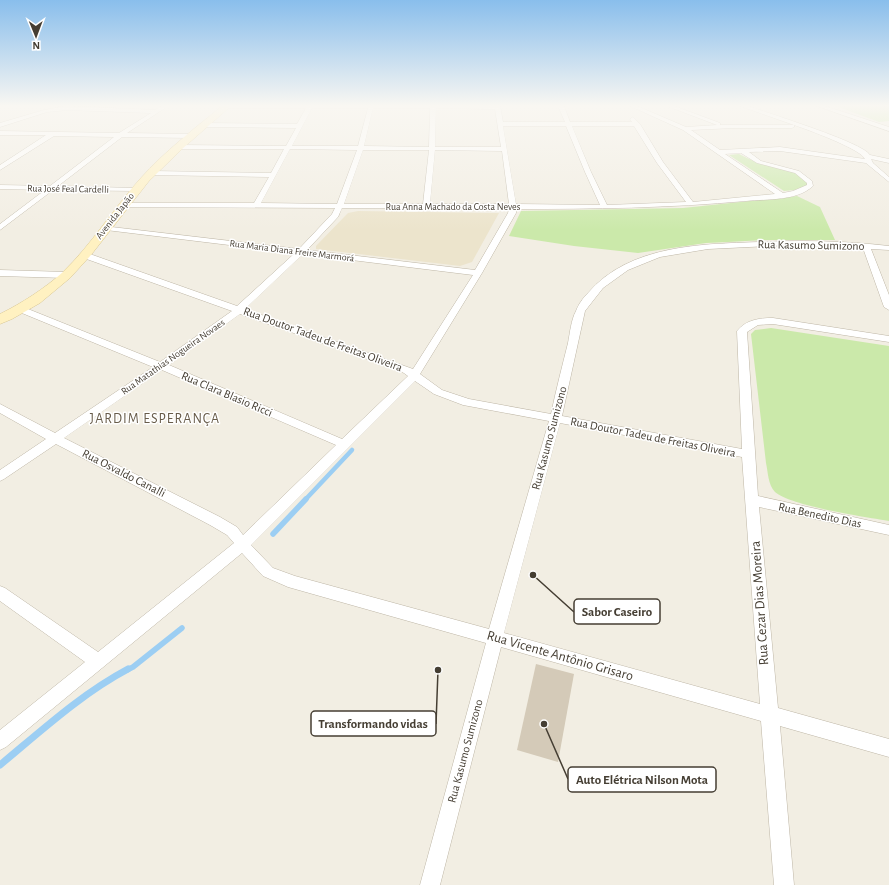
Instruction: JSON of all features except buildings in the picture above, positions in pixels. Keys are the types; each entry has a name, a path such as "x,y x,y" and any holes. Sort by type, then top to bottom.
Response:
{"main road":[{"name":"Avenida Japão","path":"0,320 55,286 84,255 135,190 179,147"}],"street":[{"path":"0,168 32,147"},
{"path":"0,228 104,147"},
{"path":"0,741 242,545 403,388 415,374 478,273 514,207 504,149 212,147"},
{"path":"578,147 605,207"},
{"path":"651,147 660,163 691,204"},
{"path":"713,147 782,195"},
{"path":"855,147 861,150 889,180"},
{"path":"257,205 288,148"},
{"name":"Rua Matathias Nogueira Novaes","path":"0,476 161,366 240,309 300,252 335,215 340,206 361,148"},
{"path":"426,207 432,148"},
{"path":"719,152 780,149 889,161"},
{"name":"Rua Anna Machado da Costa Neves","path":"124,205 605,207 691,204 782,195 804,190 810,186 810,182 797,172 759,162 743,151"},
{"path":"152,173 274,175"},
{"name":"Rua José Feal Cardelli","path":"0,187 135,190"},
{"name":"Rua Maria Diana Freire Marmorá","path":"106,228 478,273"},
{"name":"Rua Kasumo Sumizono","path":"430,885 494,638 555,419 580,311 587,299 597,287 626,268 667,254 696,248 782,243 832,243 889,248"},
{"path":"866,245 889,307"},
{"name":"Rua Doutor Tadeu de Freitas Oliveira","path":"84,255 240,309 405,369 415,374 438,392 451,398 555,419 748,454"},
{"path":"0,273 66,275"},
{"name":"Rua Clara Blasio Ricci","path":"20,309 161,366 344,444"},
{"name":"Rua Cezar Dias Moreira","path":"784,885 768,715 748,454 742,331 749,324 761,321 773,321 889,339"},
{"name":"Rua Osvaldo Canalli","path":"0,408 56,439 216,520 232,531 242,545"},
{"name":"Rua Benedito Dias","path":"752,500 889,530"},
{"name":"Rua Vicente Antônio Grisaro","path":"242,545 268,572 293,582 889,748"},
{"path":"0,593 98,661"}],"shaded area":[{"path":"358,211 499,213 472,262 460,266 316,249 316,246 348,213"}],"green space":[{"path":"739,154 757,162 786,169 799,175 808,185 804,189 784,191 729,155"},
{"path":"797,196 820,207 835,240 764,240 706,243 638,253 574,246 509,236 521,211 683,208"},
{"path":"771,328 889,346 889,521 847,514 796,502 775,492 773,489 766,463 751,334 755,330"}],"waterway":[{"path":"305,500 352,450"},
{"path":"273,534 306,499"},
{"path":"127,670 133,667 182,628"},
{"path":"0,765 78,701 128,669"}],"place":[{"name":"Sabor Caseiro","path":"533,575"},
{"name":"Transformando vidas","path":"438,670"},
{"name":"Auto Elétrica Nilson Mota","path":"544,724"}],"district":[{"name":"JARDIM ESPERANÇA","path":"155,419"}]}
